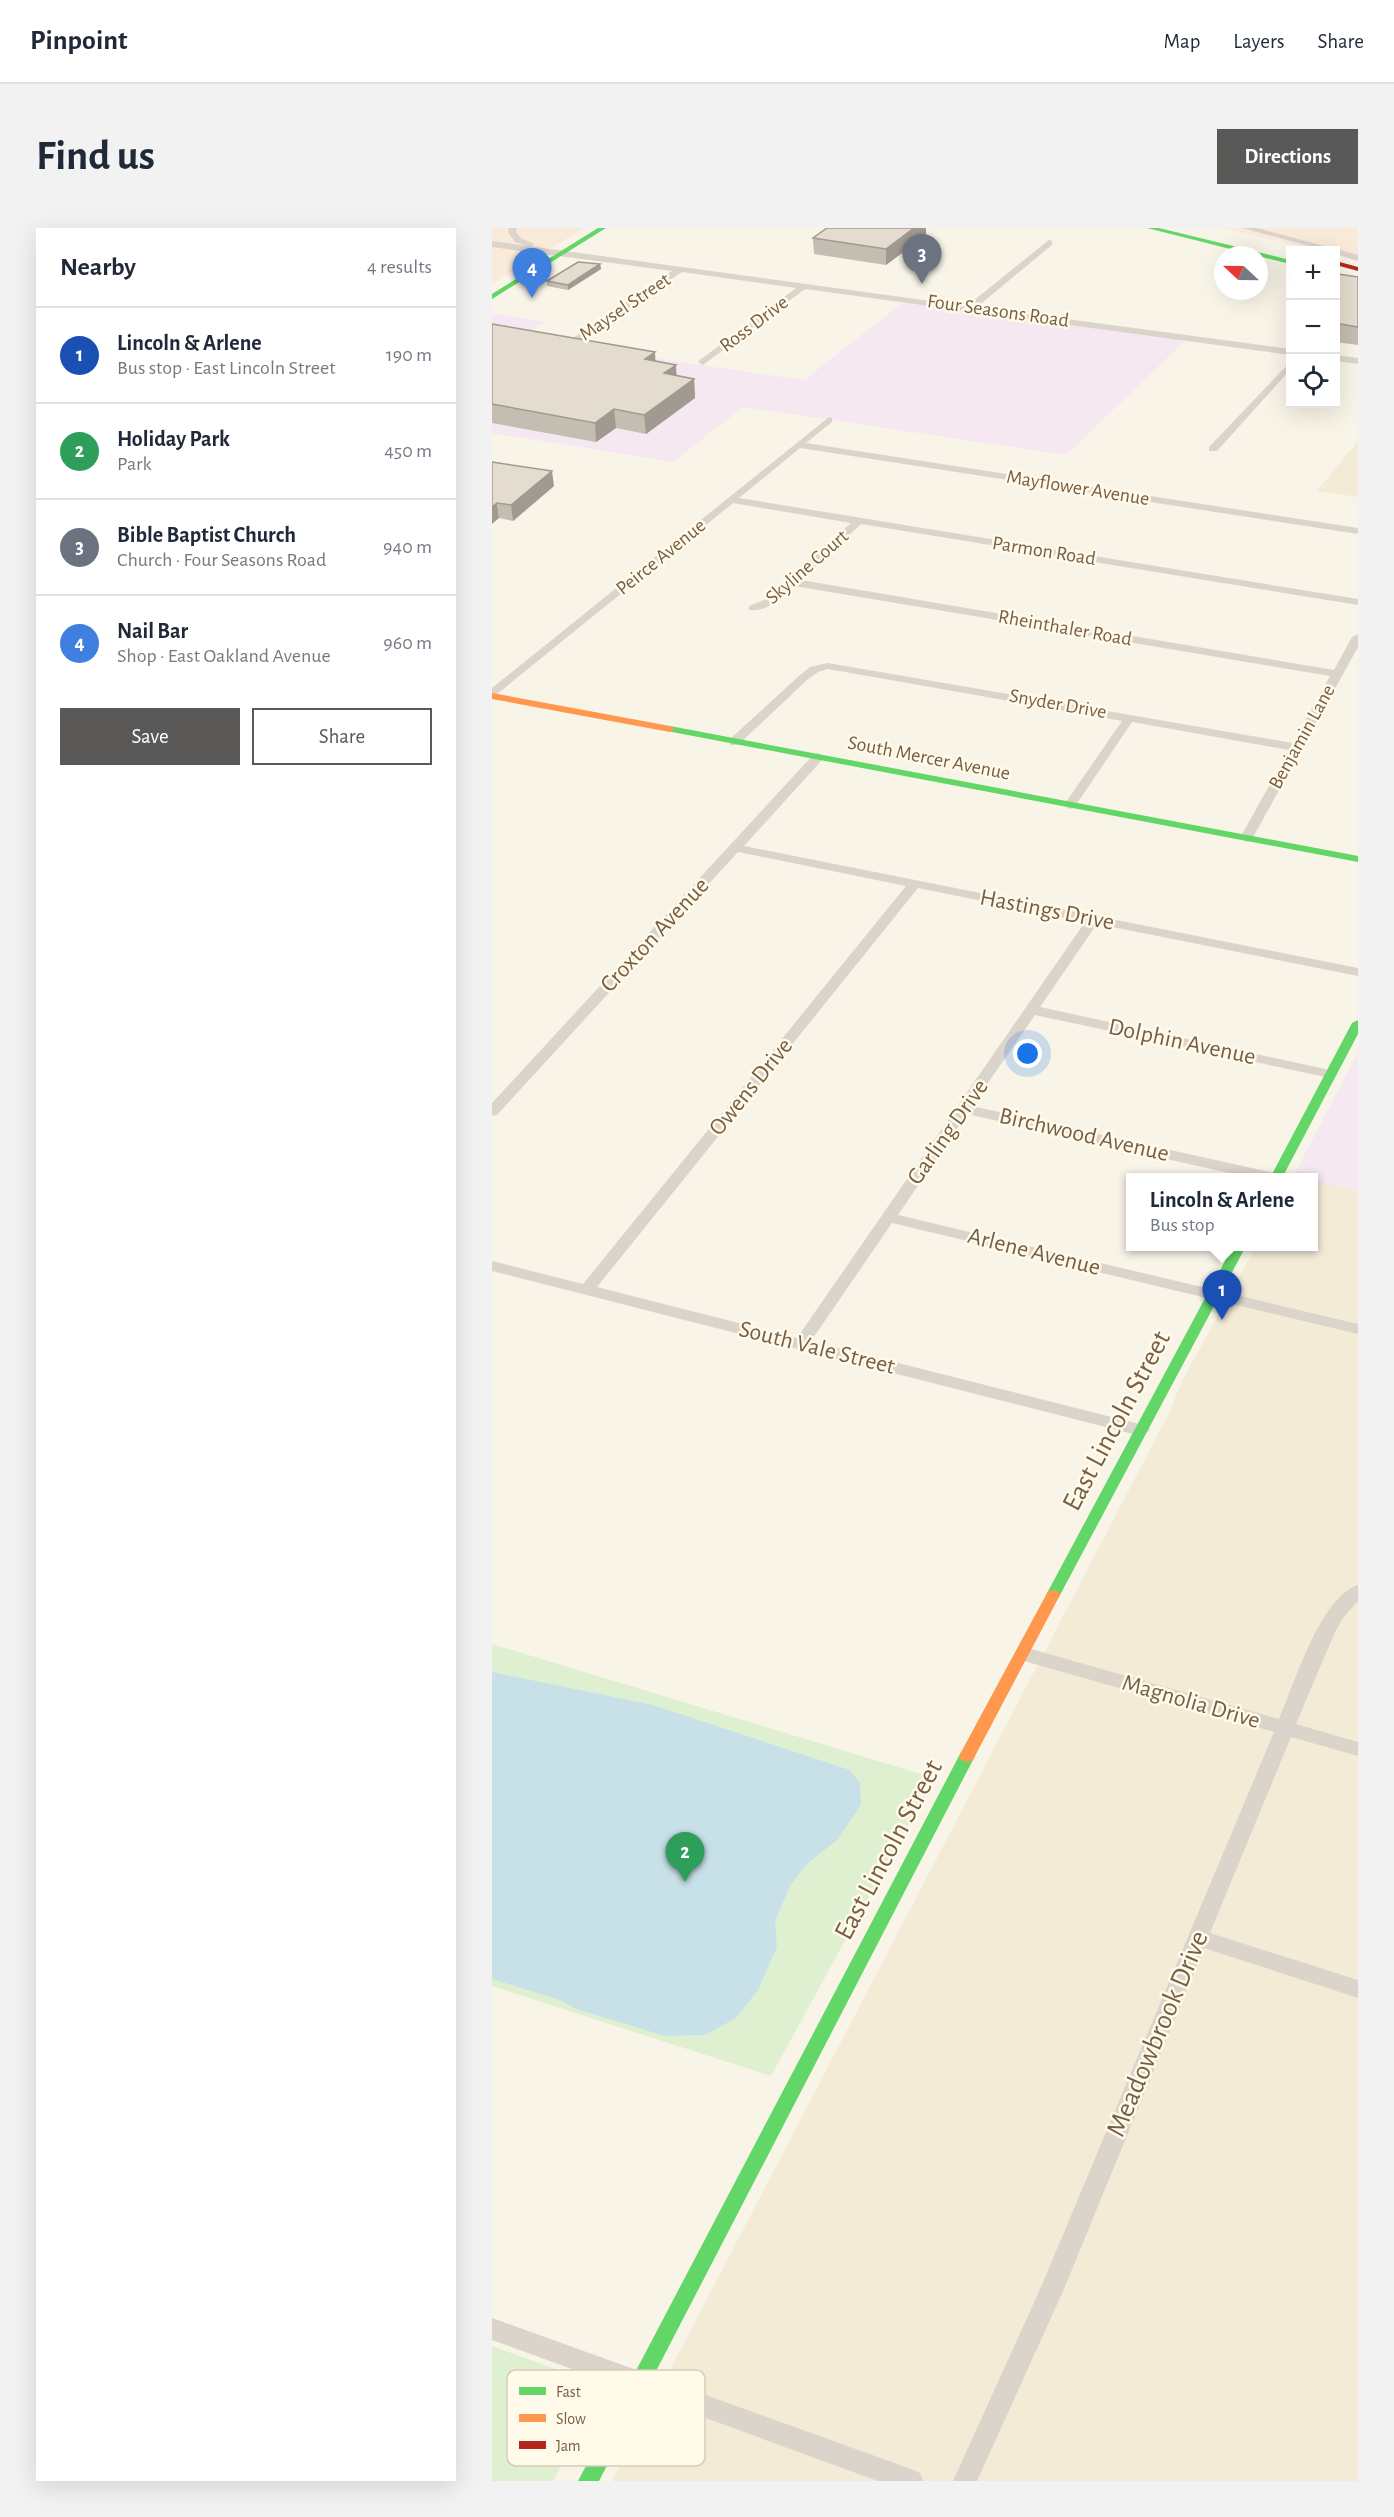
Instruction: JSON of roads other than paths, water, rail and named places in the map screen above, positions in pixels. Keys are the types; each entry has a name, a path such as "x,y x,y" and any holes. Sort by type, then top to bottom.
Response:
{"main road":[{"path":"492,297 603,228"},
{"path":"1150,228 1286,261"},
{"path":"1195,228 1286,250"},
{"path":"1340,264 1358,269"},
{"path":"1340,275 1358,280"},
{"name":"South Mercer Avenue","path":"492,695 1358,859"},
{"path":"1278,1173 1358,1023"},
{"name":"East Lincoln Street","path":"646,2370 895,1890 1237,1251"},
{"name":"East Lincoln Street","path":"588,2481 596,2466"}],"street":[{"path":"1247,228 1315,246"},
{"path":"500,235 512,232 516,238"},
{"name":"Four Seasons Road","path":"500,235 563,253 1286,351"},
{"path":"500,235 516,238"},
{"name":"Four Seasons Road","path":"516,238 563,253"},
{"path":"970,308 1050,242"},
{"path":"1340,253 1358,258"},
{"name":"Maysel Street","path":"568,345 681,269"},
{"name":"Ross Drive","path":"703,362 805,285"},
{"path":"1340,359 1358,361"},
{"path":"1213,449 1286,369"},
{"name":"Peirce Avenue","path":"492,695 829,420"},
{"name":"Mayflower Avenue","path":"798,446 1358,531"},
{"name":"Parmon Road","path":"730,500 1358,602"},
{"name":"Skyline Court","path":"753,608 771,601 859,521"},
{"name":"Rheinthaler Road","path":"793,582 1337,674"},
{"name":"Benjamin Lane","path":"1246,838 1358,637"},
{"name":"Snyder Drive","path":"734,742 803,678 820,667 855,669 1295,747"},
{"path":"1070,805 1130,717"},
{"name":"Croxton Avenue","path":"492,1112 818,757"},
{"name":"Hastings Drive","path":"736,848 1358,972"},
{"name":"Owens Drive","path":"587,1289 914,884"},
{"name":"Garling Drive","path":"801,1344 1094,920"},
{"name":"Dolphin Avenue","path":"1033,1011 1330,1074"},
{"name":"Birchwood Avenue","path":"964,1109 1252,1173"},
{"name":"Arlene Avenue","path":"888,1217 1358,1329"},
{"name":"South Vale Street","path":"492,1266 1141,1430"},
{"name":"Meadowbrook Drive","path":"965,2481 1052,2289 1332,1620 1350,1597 1358,1592"},
{"name":"Magnolia Drive","path":"1023,1654 1358,1749"},
{"path":"1198,1938 1358,1989"},
{"path":"492,2329 606,2370"},
{"path":"705,2406 910,2481"}],"water":[{"path":"492,1672 653,1705 850,1770 860,1783 861,1805 837,1840 808,1863 791,1884 775,1921 777,1947 758,1990 736,2018 705,2035 665,2036 576,2009 560,2000 492,1979"}],"place":[{"name":"Bible Baptist Church","path":"922,284"},
{"name":"Nail Bar","path":"532,298"},
{"name":"Lincoln & Arlene","path":"1222,1320"},
{"name":"Holiday Park","path":"685,1882"}]}
